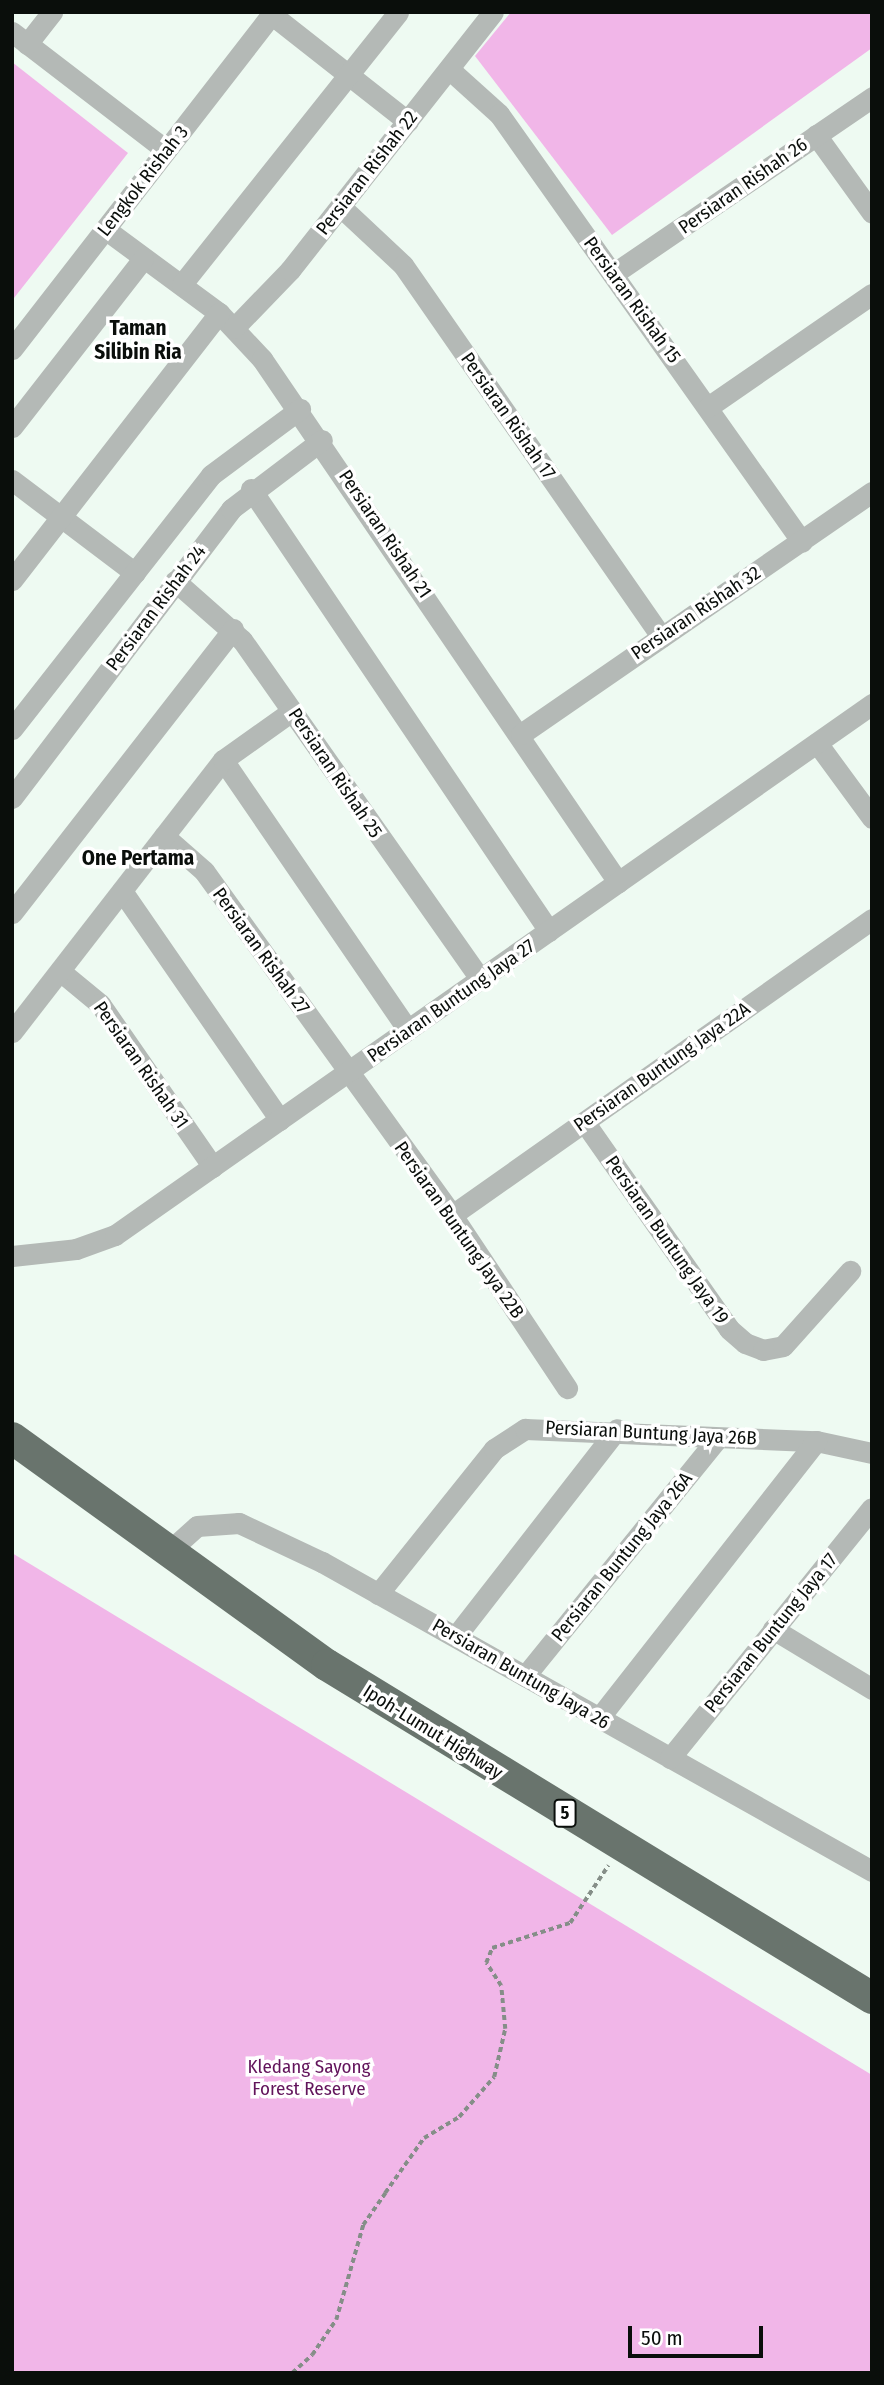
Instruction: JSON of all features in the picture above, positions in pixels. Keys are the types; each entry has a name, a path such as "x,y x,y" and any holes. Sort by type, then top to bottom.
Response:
{"highway":[{"name":"Ipoh-Lumut Highway","path":"12,1438 167,1553 327,1665 872,1998"}],"street":[{"path":"52,12 20,38 166,150"},
{"path":"182,284 398,12"},
{"name":"Persiaran Rishah 22","path":"12,580 61,517 227,321 341,208 493,12"},
{"path":"272,13 408,122"},
{"name":"Lengkok Rishah 3","path":"12,349 19,325 105,229 272,13"},
{"name":"Persiaran Rishah 15","path":"449,69 499,114 802,542"},
{"name":"Persiaran Rishah 26","path":"613,274 872,97"},
{"path":"816,135 872,213"},
{"name":"Persiaran Rishah 17","path":"341,208 404,265 662,637"},
{"name":"Persiaran Rishah 21","path":"105,229 143,259 182,284 227,321 300,409 618,882"},
{"path":"12,427 143,259"},
{"path":"708,407 872,294"},
{"path":"12,729 211,475 300,409"},
{"name":"Persiaran Rishah 24","path":"12,798 175,581 251,489 322,440"},
{"path":"12,480 135,573"},
{"path":"251,489 548,931"},
{"name":"Persiaran Rishah 32","path":"521,734 802,542 869,501"},
{"name":"Persiaran Rishah 25","path":"175,581 233,629 480,979"},
{"path":"12,913 233,629"},
{"name":"Persiaran Buntung Jaya 27","path":"12,1256 76,1249 115,1235 872,704"},
{"path":"12,1032 223,760 292,711"},
{"path":"817,743 872,818"},
{"path":"223,760 408,1030"},
{"name":"Persiaran Rishah 27","path":"164,836 204,871 349,1073"},
{"path":"122,891 280,1120"},
{"name":"Persiaran Buntung Jaya 22A","path":"452,1215 872,919"},
{"name":"Persiaran Rishah 31","path":"60,971 100,1004 213,1167"},
{"name":"Persiaran Buntung Jaya 22B","path":"349,1073 452,1215 567,1388"},
{"name":"Persiaran Buntung Jaya 19","path":"584,1123 729,1329 745,1343 763,1350 783,1346 850,1271"},
{"name":"Persiaran Buntung Jaya 26B","path":"378,1594 510,1436 546,1426 617,1429 718,1438 816,1441 872,1453"},
{"path":"456,1636 617,1429"},
{"name":"Persiaran Buntung Jaya 26A","path":"525,1676 718,1438"},
{"path":"599,1718 816,1441"},
{"name":"Persiaran Buntung Jaya 17","path":"670,1758 872,1508"},
{"name":"Persiaran Buntung Jaya 26","path":"167,1553 197,1526 239,1523 456,1636 872,1871"},
{"path":"773,1629 872,1689"}],"path":[{"path":"292,2373 312,2356 335,2320 363,2225 424,2138 459,2117 494,2077 505,2029 501,1986 486,1963 492,1948 570,1923 604,1880 616,1844"}],"green space":[{"path":"511,12 872,12 872,48 612,235 475,56"},
{"path":"12,62 128,153 14,298 12,296"},
{"name":"Kledang Sayong Forest Reserve","path":"12,1553 872,2075 872,2373 12,2373"}],"district":[{"name":"Taman Silibin Ria","path":"138,340"},
{"name":"One Pertama","path":"138,858"}]}
